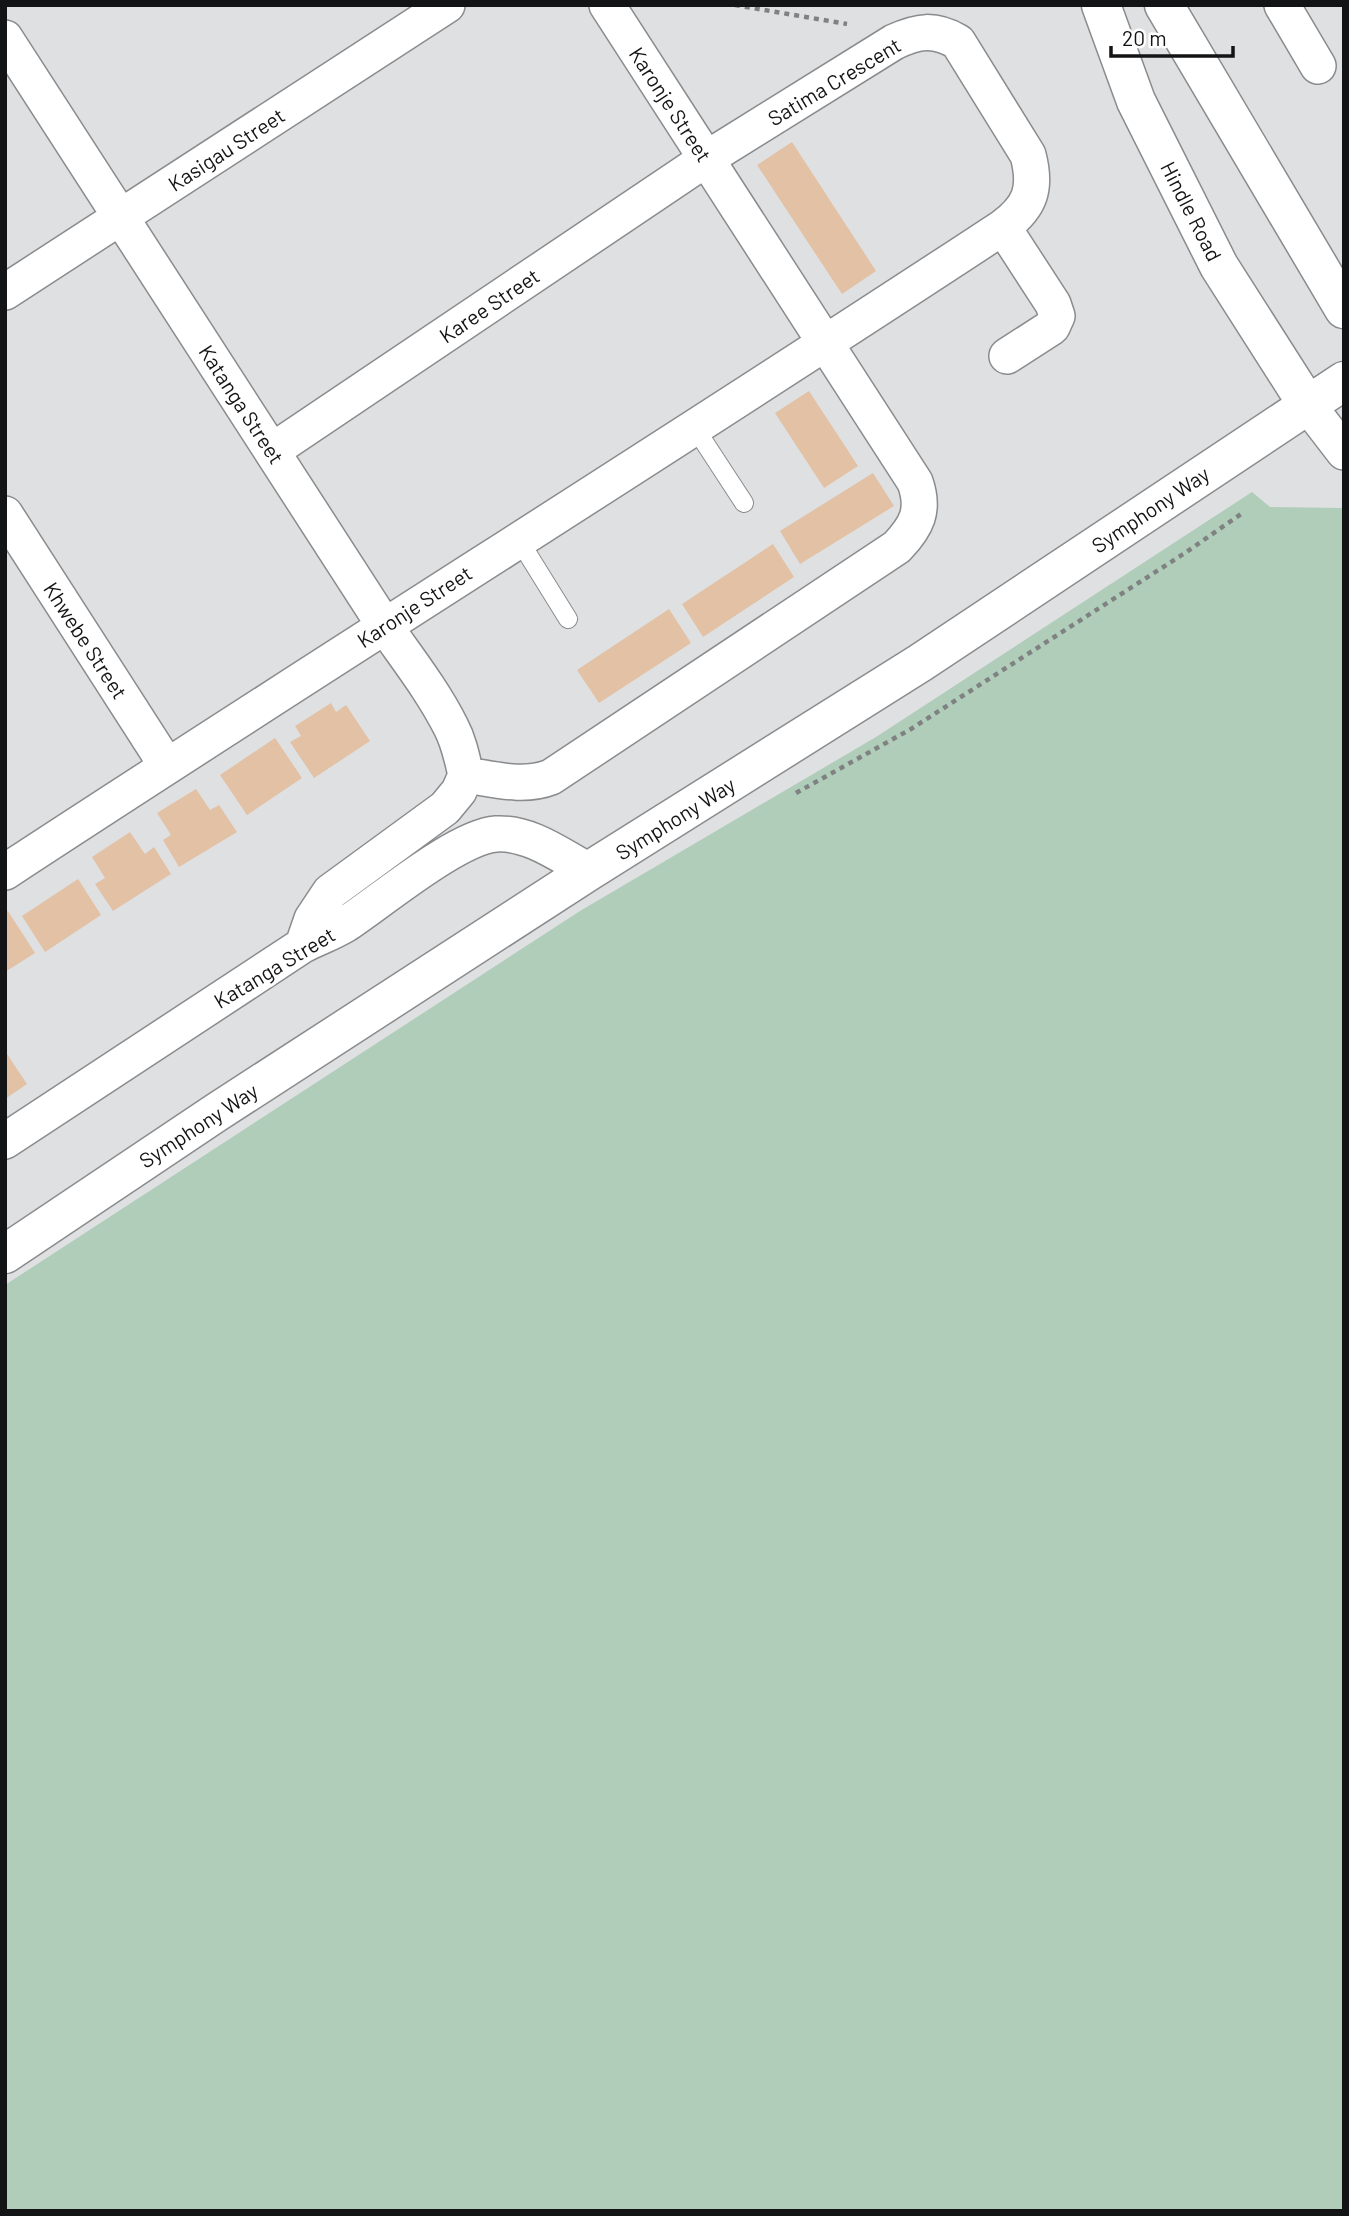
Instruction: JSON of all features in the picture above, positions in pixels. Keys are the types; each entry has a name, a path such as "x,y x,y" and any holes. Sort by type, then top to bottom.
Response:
{"main road":[{"name":"Hindle Road","path":"1101,5 1136,101 1219,266 1307,404"},
{"path":"1164,5 1344,309"},
{"name":"Symphony Way","path":"5,1254 217,1112 920,663 1344,381"}],"street":[{"name":"Kasigau Street","path":"5,292 447,5"},
{"name":"Karonje Street","path":"466,775 526,783 551,777 897,547 918,518 919,494 915,482 607,5"},
{"path":"1282,5 1318,66"},
{"name":"Satima Crescent","path":"706,159 910,34 944,34 958,42 1028,155 1032,185 1029,201 1020,214 1003,227 825,344"},
{"name":"Katanga Street","path":"5,38 429,691 460,747 466,775"},
{"name":"Karee Street","path":"272,451 706,159"},
{"path":"1003,227 1054,304 1057,316 1052,327 1007,356"},
{"name":"Karonje Street","path":"5,872 384,625 825,344"},
{"path":"1307,404 1344,452"},
{"name":"Khwebe Street","path":"5,514 167,766"},
{"path":"303,945 312,919 330,892 445,808 459,791 466,775"},
{"name":"Katanga Street","path":"5,1141 303,945 342,926 454,850 475,839 497,834 525,838 589,872"}],"lane":[{"path":"695,428 744,503"},
{"path":"519,540 568,619"}],"path":[{"path":"736,5 910,34"},
{"path":"793,794 911,729 1241,514"}],"green space":[{"path":"1252,492 1270,507 1344,508 1344,2211 5,2211 5,1285 580,911 876,737"}],"building":[{"path":"792,142 876,271 842,294 757,165"},
{"path":"809,391 858,466 824,488 775,413"},
{"path":"873,473 894,506 800,564 780,531"},
{"path":"773,544 794,577 703,637 682,604"},
{"path":"669,609 691,643 599,703 577,670"},
{"path":"331,703 336,712 346,705 370,741 314,778 290,742 301,736 295,726"},
{"path":"275,738 302,778 247,815 220,775"},
{"path":"196,789 210,810 219,805 237,832 179,867 163,840 171,835 157,813"},
{"path":"130,832 145,854 154,847 171,874 113,911 95,884 105,878 92,857"},
{"path":"78,879 101,915 45,952 22,916"},
{"path":"8,911 35,953 5,972 5,913"},
{"path":"5,1051 27,1084 5,1099"}]}
